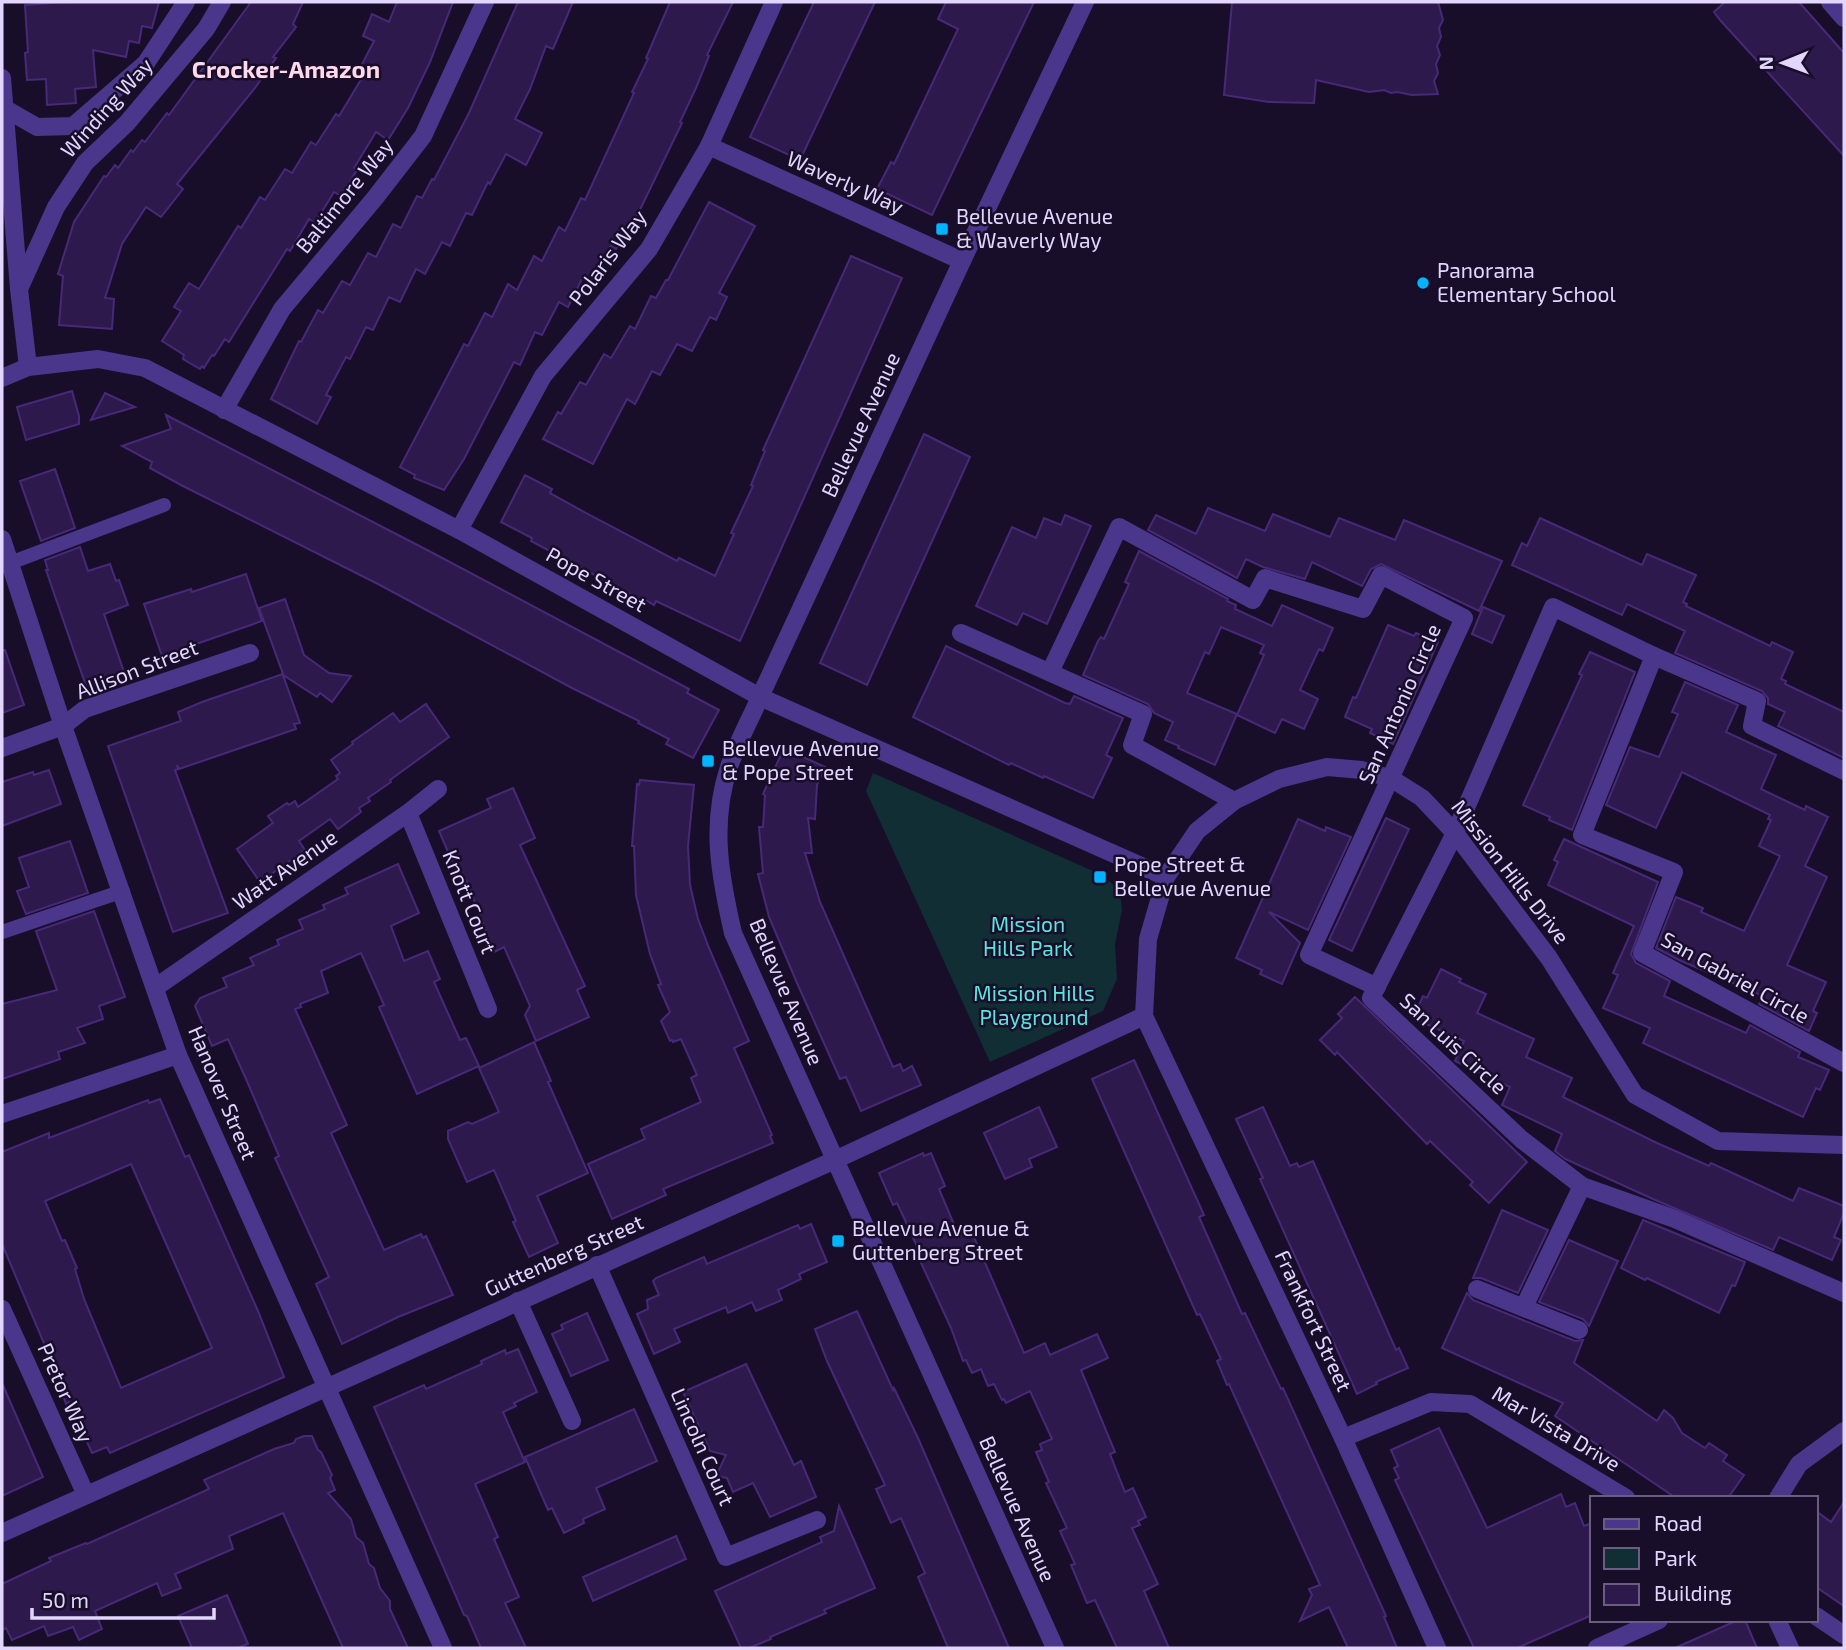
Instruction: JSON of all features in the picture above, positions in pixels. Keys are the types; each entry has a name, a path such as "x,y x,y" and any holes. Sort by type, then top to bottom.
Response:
{"street":[{"name":"Winding Way","path":"4,108 37,127 73,126 146,63 186,2"},
{"name":"Winding Way","path":"19,289 57,207 85,163 135,113 206,29 222,2"},
{"name":"Baltimore Way","path":"224,410 282,309 423,136 485,2"},
{"name":"Polaris Way","path":"459,530 543,376 649,249 709,146 774,2"},
{"name":"Bellevue Avenue","path":"1055,1648 733,933 720,874 718,821 729,767 760,697 1085,2"},
{"path":"1830,2 1844,18"},
{"path":"2,78 19,289 29,367"},
{"name":"Waverly Way","path":"709,146 962,261"},
{"name":"Pope Street","path":"2,378 29,367 98,359 145,368 459,530 760,697 1166,877"},
{"name":"San Antonio Circle","path":"1049,672 1119,527 1252,600 1265,578 1363,609 1381,575 1464,618 1309,955 1377,987"},
{"name":"Hanover Street","path":"2,539 6,565 178,1055 443,1648"},
{"path":"1455,833 1553,607 1654,656 1757,701 1752,726 1844,771"},
{"path":"961,633 1143,714 1132,745 1234,801"},
{"name":"Allison Street","path":"2,748 64,726 85,709 250,653"},
{"name":"San Gabriel Circle","path":"1654,656 1582,835 1674,872 1642,954 1844,1063"},
{"name":"Mission Hills Drive","path":"1144,1016 1148,939 1166,877 1197,831 1234,801 1279,779 1327,768 1362,770 1392,779 1422,798 1455,833 1549,958 1635,1095 1718,1142 1844,1145"},
{"name":"Watt Avenue","path":"156,987 408,813 438,789"},
{"name":"Knott Court","path":"408,813 488,1009"},
{"name":"San Luis Circle","path":"1455,833 1371,998 1521,1139 1582,1186 1675,1219 1844,1293"},
{"name":"Guttenberg Street","path":"2,1533 835,1160 1144,1016"},
{"name":"Frankfort Street","path":"1144,1016 1343,1438 1437,1648"},
{"path":"2,1114 178,1055"},
{"path":"1524,1307 1582,1186"},
{"name":"Lincoln Court","path":"597,1265 726,1557 817,1520"},
{"path":"1477,1289 1579,1330"},
{"path":"519,1301 572,1421"},
{"name":"Pretor Way","path":"2,1309 86,1495"},
{"name":"Mar Vista Drive","path":"1343,1438 1431,1402 1470,1404 1623,1496"},
{"path":"1779,1496 1799,1464 1844,1431"},
{"path":"1818,1617 1844,1635"},
{"path":"1597,1648 1655,1622"},
{"path":"1778,1622 1790,1648"}],"lane":[{"path":"6,565 164,505"},
{"path":"2,932 122,891"}],"green space":[{"name":"Mission Hills Park","path":"873,773 1102,875 1120,891 1122,910 1115,944 1117,979 1103,1011 990,1062 866,791"}],"building":[{"path":"159,2 152,28 142,26 139,43 129,41 126,57 93,50 96,87 75,89 76,103 47,105 46,79 27,80 25,5"},
{"path":"251,2 303,2 293,24 296,27 273,57 276,58 177,184 183,189 161,217 146,207 122,244 105,298 114,299 112,329 59,325 63,276 58,274 74,222 104,176 106,177 115,165 118,168 131,150 133,152 142,140 145,142 167,113 169,115"},
{"path":"397,2 453,2 430,62 408,108 388,140 376,132 341,196 334,192 315,223 309,219 229,342 225,339 204,368 202,366 200,369 162,341 181,311 174,307 189,283 199,289 238,226 241,228 260,197 265,200 285,169 292,173 311,142 316,145 336,114 339,116 365,73 359,70 374,41 363,36 372,14 389,22"},
{"path":"518,2 573,2 553,49 546,46 515,119 542,133 526,165 506,154 472,215 466,213 450,246 442,242 425,274 416,269 400,302 389,297 373,330 366,327 350,359 346,357 326,395 331,397 317,424 271,399 299,341 301,342 318,310 323,313 342,281 350,285 368,253 376,257 393,224 401,228 417,196 422,198 432,179 434,180 469,113"},
{"path":"670,2 733,2 707,55 709,56 680,122 682,123 636,218 633,217 616,249 611,246 594,280 584,275 568,307 559,302 542,335 535,332 520,365 514,362 464,459 444,490 414,478 415,475 400,467 464,344 468,346 485,313 492,317 508,284 517,290 534,256 542,261 559,227 565,231 581,198 585,200 634,93 632,92"},
{"path":"814,2 875,2 800,160 750,137"},
{"path":"946,2 1034,2 932,215 877,189 891,162 894,164 958,29 938,19"},
{"path":"1232,2 1438,2 1443,20 1437,46 1440,55 1436,64 1438,73 1434,81 1438,94 1412,95 1384,90 1369,92 1316,80 1314,103 1269,102 1224,95"},
{"path":"1725,2 1799,2 1844,53 1844,156 1720,20 1714,12"},
{"path":"709,202 755,226 719,293 727,297 716,320 710,317 692,351 677,344 660,375 652,371 635,404 627,399 593,464 543,439 558,412 561,414 580,382 586,385 604,354 611,358 630,326 635,329 651,296 656,298 668,280"},
{"path":"851,256 902,278 740,641 656,601 654,605 642,598 641,600 501,522 525,475 552,489 550,493 586,513 677,561 679,558 715,576 753,486 751,485 765,451 763,450"},
{"path":"72,391 79,424 26,440 17,407"},
{"path":"105,393 135,407 91,420"},
{"path":"166,415 689,689 687,693 719,710 693,758 666,744 669,739 638,723 639,721 378,584 181,485 150,468 152,462 122,446 171,429"},
{"path":"924,434 970,457 867,685 820,663"},
{"path":"55,469 75,528 41,541 20,481"},
{"path":"1208,508 1265,531 1273,514 1330,537 1339,518 1395,540 1404,520 1502,561 1479,611 1381,564 1371,569 1362,586 1312,562 1305,579 1263,567 1246,559 1237,578 1148,530 1156,515 1196,534"},
{"path":"1065,515 1091,526 1047,624 1023,613 1017,625 976,606 1012,527 1036,538 1044,518 1061,525"},
{"path":"1540,518 1642,565 1647,554 1696,575 1683,602 1686,606 1770,646 1772,642 1793,652 1781,679 1786,681 1785,684 1844,712 1844,758 1778,726 1785,712 1768,704 1768,698 1762,691 1675,653 1685,631 1627,604 1622,615 1512,565 1522,543 1527,546"},
{"path":"80,547 88,571 110,564 128,605 104,614 124,672 86,686 46,570 45,560"},
{"path":"1139,551 1228,599 1227,601 1236,605 1235,609 1272,626 1282,605 1333,628 1323,651 1319,649 1300,690 1318,699 1304,729 1282,719 1275,733 1237,715 1264,655 1260,653 1264,645 1221,627 1209,654 1205,652 1187,693 1237,714 1215,765 1165,740 1173,722 1154,713 1148,704 1083,675 1098,641 1101,637 1104,639 1129,584 1125,582"},
{"path":"246,574 262,621 162,656 144,604"},
{"path":"285,599 304,655 329,673 351,676 332,702 320,693 317,697 283,675 300,723 294,724 296,729 179,769 177,765 178,769 175,770 228,913 173,932 108,746 181,721 178,712 202,702 283,674 259,608"},
{"path":"1483,607 1504,616 1492,643 1472,634"},
{"path":"1388,625 1438,642 1393,744 1370,733 1372,729 1345,717"},
{"path":"946,646 1065,703 1070,704 1074,696 1123,718 1106,755 1112,758 1093,798 1011,763 1009,765 913,717"},
{"path":"2,650 5,650 24,705 2,713"},
{"path":"1590,652 1635,672 1572,830 1523,805"},
{"path":"1685,682 1738,705 1726,732 1776,755 1761,789 1805,810 1806,806 1828,817 1805,866 1827,877 1787,965 1826,982 1813,1011 1817,1013 1809,1031 1759,1004 1763,996 1656,948 1676,897 1703,908 1701,912 1744,931 1780,856 1759,846 1771,820 1768,819 1770,815 1682,772 1656,828 1606,805 1630,747 1659,757 1678,714 1672,712"},
{"path":"426,704 449,737 368,798 370,801 359,808 361,812 338,829 330,819 299,841 305,850 260,882 237,849 273,823 268,816 287,803 289,805 295,801 298,807 338,779 336,776 340,773 331,760 353,744 352,742 393,713 400,722"},
{"path":"784,748 825,767 817,785 815,819 808,818 812,853 805,853 820,902 893,1067 900,1064 903,1071 912,1066 921,1085 861,1111 846,1077 840,1079 797,983 769,917 758,874 763,873 759,827 763,827 763,794"},
{"path":"49,770 61,804 2,826 2,782"},
{"path":"640,780 694,785 688,846 690,885 698,919 749,1041 734,1048 772,1135 770,1136 773,1143 663,1189 666,1195 612,1219 588,1164 645,1139 641,1129 701,1102 691,1078 697,1075 681,1039 670,1041 661,1021 670,1012 658,985 661,984 650,954 636,895 632,846 637,784 639,785"},
{"path":"513,788 535,838 520,845 585,986 577,990 589,1017 536,1041 525,1015 530,1006 504,947 494,952 466,880 461,882 439,831 491,808 487,799"},
{"path":"1386,818 1409,829 1352,951 1329,940"},
{"path":"1298,819 1325,831 1326,827 1351,837 1308,930 1269,912 1300,943 1282,984 1260,974 1262,970 1236,958"},
{"path":"1564,839 1658,882 1631,954 1636,963 1670,981 1664,996 1746,1033 1750,1025 1800,1052 1798,1057 1829,1070 1820,1090 1816,1088 1803,1117 1643,1043 1650,1028 1603,1008 1618,975 1613,973 1634,926 1548,885 1558,862 1554,860"},
{"path":"70,841 88,893 26,914 17,891 29,887 19,858"},
{"path":"398,864 419,913 391,926 404,961 428,951 440,979 434,982 460,1040 466,1038 479,1066 417,1094 379,1007 384,1005 361,953 321,971 328,993 300,1004 301,1007 295,1009 347,1125 331,1133 384,1250 421,1234 423,1238 426,1236 453,1295 342,1344 316,1284 329,1277 275,1158 279,1156 246,1079 228,1039 212,1046 195,1006 200,998 227,987 223,978 254,965 250,958 279,945 277,940 303,929 299,920 325,909 323,905 348,894 345,888"},
{"path":"94,911 125,997 99,1006 103,1019 77,1028 85,1043 58,1052 60,1059 2,1079 2,1004 57,990 36,931"},
{"path":"1441,969 1461,979 1459,982 1486,994 1477,1013 1534,1039 1526,1057 1572,1078 1563,1097 1657,1143 1709,1166 1711,1163 1793,1201 1799,1188 1844,1206 1844,1213 1834,1237 1841,1240 1832,1260 1779,1237 1773,1250 1565,1159 1555,1151 1562,1134 1502,1105 1510,1087 1455,1061 1464,1041 1413,1018 1423,996 1427,998"},
{"path":"1355,997 1527,1162 1489,1203 1470,1185 1473,1182 1430,1141 1427,1144 1337,1052 1335,1055 1320,1040 1342,1018 1338,1014"},
{"path":"534,1042 551,1081 548,1082 588,1173 537,1196 558,1243 529,1257 494,1170 467,1182 448,1139 448,1131 499,1112 479,1068"},
{"path":"1134,1060 1204,1215 1199,1217 1242,1314 1245,1313 1281,1389 1283,1388 1386,1616 1384,1617 1397,1648 1348,1648 1329,1607 1300,1621 1312,1595 1309,1589 1320,1585 1229,1384 1227,1385 1217,1361 1221,1359 1200,1314 1197,1315 1092,1079"},
{"path":"160,1099 185,1157 189,1155 284,1377 110,1453 107,1447 92,1453 69,1402 66,1404 46,1348 2,1244 2,1152 49,1133 49,1138 148,1100 149,1103","holes":["131,1164 212,1348 121,1388 84,1299 75,1269 77,1268 45,1201"]},
{"path":"1039,1107 1057,1147 1029,1159 1032,1167 1005,1179 984,1133"},
{"path":"1263,1107 1290,1166 1297,1163 1299,1167 1313,1161 1396,1350 1399,1348 1408,1368 1357,1394 1260,1179 1263,1178 1236,1119"},
{"path":"923,1153 924,1156 931,1153 945,1186 939,1189 959,1236 971,1230 1024,1353 1045,1343 1050,1355 1097,1334 1108,1358 1081,1370 1115,1452 1110,1454 1125,1492 1133,1488 1146,1517 1138,1521 1140,1525 1132,1528 1158,1584 1144,1591 1169,1648 1117,1648 1095,1600 1087,1603 1071,1565 1075,1564 1060,1531 1067,1528 1046,1483 1049,1482 1036,1452 1042,1450 1040,1444 1052,1439 1030,1391 1006,1403 994,1384 988,1386 981,1369 972,1373 966,1360 963,1361 917,1254 920,1253 897,1203 893,1205 879,1173"},
{"path":"1502,1210 1548,1230 1518,1293 1481,1278 1473,1278"},
{"path":"1643,1220 1745,1262 1719,1313 1621,1268"},
{"path":"811,1224 827,1262 799,1274 801,1279 778,1290 782,1300 756,1311 752,1302 728,1313 726,1307 674,1329 680,1342 654,1354 637,1314 648,1309 647,1300 659,1295 653,1281 656,1278 704,1257 707,1264 798,1225 800,1229"},
{"path":"1569,1240 1618,1261 1589,1326 1583,1319 1539,1302"},
{"path":"1467,1293 1473,1300 1575,1341 1583,1340 1574,1363 1657,1421 1664,1410 1673,1418 1682,1433 1705,1448 1709,1443 1727,1455 1723,1461 1744,1475 1729,1496 1673,1496 1555,1416 1563,1403 1442,1348"},
{"path":"857,1311 918,1438 1009,1648 948,1648 918,1577 925,1573 901,1518 891,1523 876,1489 885,1485 827,1361 815,1329"},
{"path":"587,1313 608,1360 571,1376 552,1334 563,1329 561,1325"},
{"path":"518,1349 537,1392 514,1403 516,1406 503,1412 525,1462 475,1484 498,1537 494,1539 519,1597 505,1603 526,1648 481,1648 467,1616 464,1615 374,1407 424,1385 426,1389 482,1364 481,1361 505,1350 506,1354"},
{"path":"746,1364 794,1465 801,1461 816,1497 770,1517 753,1483 733,1492 727,1478 716,1476 726,1455 710,1451 683,1392"},
{"path":"2,1383 43,1477 2,1496"},
{"path":"634,1409 657,1461 596,1488 605,1509 583,1519 584,1523 564,1533 552,1508 548,1510 525,1457"},
{"path":"1439,1428 1487,1528 1561,1494 1566,1507 1575,1503 1584,1526 1590,1524 1590,1616 1517,1648 1474,1648 1395,1480 1399,1478 1394,1468 1398,1466 1391,1450"},
{"path":"312,1436 321,1452 332,1475 330,1478 335,1490 328,1493 351,1519 356,1537 363,1543 369,1564 374,1568 380,1588 390,1601 390,1609 408,1648 343,1648 283,1513 229,1536 233,1549 175,1574 181,1588 162,1596 157,1583 95,1611 102,1629 79,1640 73,1627 48,1636 44,1626 12,1640 6,1628 2,1630 2,1584 51,1561 49,1558 87,1544 209,1489 204,1480 294,1443 296,1439"},
{"path":"1844,1502 1844,1606 1818,1588 1818,1512 1831,1522"},
{"path":"839,1506 875,1588 824,1610 826,1613 770,1637 771,1639 749,1648 741,1648 715,1591 822,1542 820,1537 834,1531"},
{"path":"676,1536 686,1559 593,1601 583,1577"},
{"path":"227,1595 248,1644 237,1648 192,1648 178,1616"},
{"path":"1734,1622 1746,1622 1757,1648 1675,1648"}],"place":[{"name":"Bellevue Avenue & Waverly Way","path":"942,229"},
{"name":"Panorama Elementary School","path":"1423,283"},
{"name":"Bellevue Avenue & Pope Street","path":"708,761"},
{"name":"Pope Street & Bellevue Avenue","path":"1100,877"},
{"name":"Bellevue Avenue & Guttenberg Street","path":"838,1241"}],"district":[{"name":"Crocker-Amazon","path":"286,70"}],"park label":[{"name":"Mission Hills Playground","path":"1034,1006"}]}
